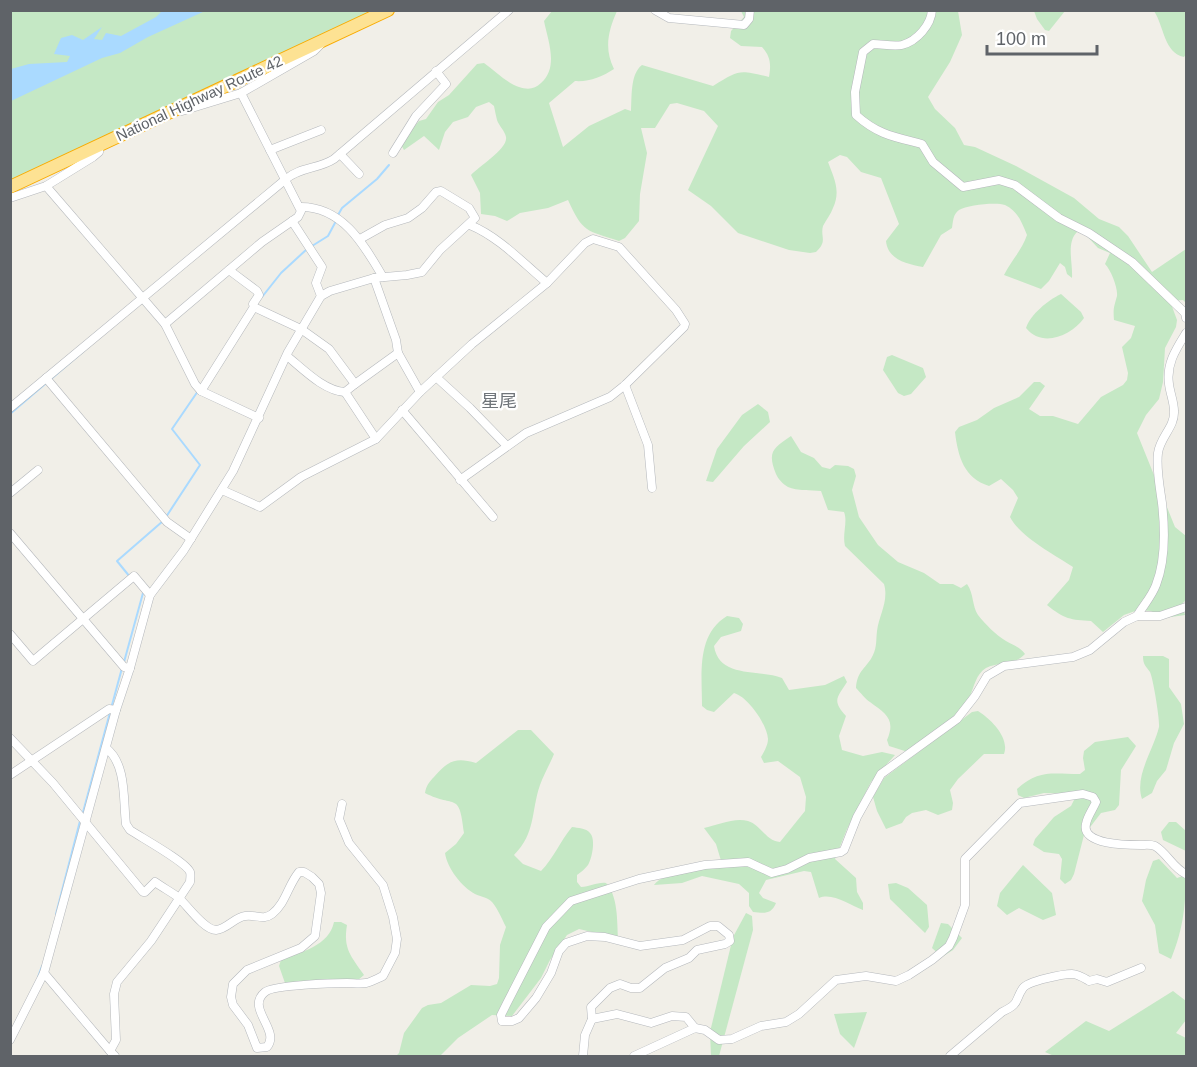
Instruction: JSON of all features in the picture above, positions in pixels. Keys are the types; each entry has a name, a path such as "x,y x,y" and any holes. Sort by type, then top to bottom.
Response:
{"highway":[{"name":"National Highway Route 42","path":"10,187 388,10"}],"street":[{"path":"10,408 286,179 301,170 324,165 340,154 509,10"},
{"path":"655,10 669,18 744,25 749,19 750,10"},
{"path":"932,10 929,24 918,36 902,45 873,44 862,52 855,92 856,115 868,126 881,133 922,144 933,162 963,187 999,180 1015,185 1059,218 1089,233 1132,262 1185,313 1186,318"},
{"path":"175,110 185,111 241,93 314,51 321,46 323,40"},
{"path":"393,153 416,116 446,84 436,71"},
{"path":"165,324 268,237 300,214 300,207 241,93"},
{"path":"270,150 321,130"},
{"path":"10,198 46,186 93,157 99,152 100,145"},
{"path":"340,154 359,174"},
{"path":"46,186 165,324 195,384 201,391 259,418"},
{"path":"10,1040 44,973 150,595 191,539 222,490 243,453 287,356 321,296 330,291 374,278 422,272 440,250 475,218 470,208 441,191 433,195 416,214 385,225 360,239"},
{"path":"300,207 325,213 346,226 360,239 383,277"},
{"path":"292,221 322,267 316,283 321,296"},
{"path":"470,225 489,234 546,283"},
{"path":"222,490 260,507 301,477 376,439 436,376 546,283 585,243 593,239 619,247 682,318 684,327 610,397 538,426 460,480"},
{"path":"201,391 255,307 253,304 259,292 229,270"},
{"path":"374,278 396,340 398,353 420,392"},
{"path":"255,307 301,329 329,349 356,384"},
{"path":"1137,616 1156,587 1164,555 1164,515 1158,454 1161,440 1172,425 1174,418 1168,382 1169,368 1172,357 1186,333"},
{"path":"287,356 337,392 345,392 398,353"},
{"path":"436,376 507,446"},
{"path":"46,378 167,522 191,539"},
{"path":"625,385 648,445 652,488"},
{"path":"345,392 376,439"},
{"path":"402,410 493,517"},
{"path":"10,493 38,470"},
{"path":"10,533 124,667 130,668"},
{"path":"10,634 33,661 134,576 150,595"},
{"path":"583,1056 585,1035 592,1018 591,1007 610,988 620,984 640,988 665,968 689,958 697,950 730,941 729,935 718,926 710,926 683,940 640,946 604,937 587,936 566,943 559,951 551,973 531,1005 519,1018 502,1021 501,1015 546,927 571,901 639,879 688,868 748,862 772,873 787,869 808,858 841,852 844,850 856,817 881,774 957,719 987,676 1004,666 1074,657 1090,650 1124,622 1137,616 1160,616 1186,607"},
{"path":"10,775 109,709 116,710"},
{"path":"10,738 33,760 86,821 143,892 155,882 179,898 193,914 215,930 246,915 266,917 272,914 283,903 293,879 299,872 304,872 319,884 321,893 315,936 301,948 247,970 234,984 231,997 233,1005 248,1025 257,1048 267,1047 270,1043 271,1033 260,1010 260,1000 264,992 288,986 366,983 383,976 395,953 397,939 383,885 349,843 339,819 342,804"},
{"path":"106,748 117,762 120,772 126,824 130,831 176,859 187,867 191,874 190,882 151,941 117,982 114,994 116,1040 112,1054"},
{"path":"634,1056 694,1028 705,1030 719,1040 732,1039 761,1026 786,1022 799,1014 836,980 867,976 896,981 932,960 949,946 962,917 966,890 965,859 1020,803 1089,795 1096,802 1085,825 1086,832 1092,838 1102,842 1154,846 1165,855 1169,862 1186,874"},
{"path":"950,1056 1002,1012 1012,1007 1018,1000 1022,988 1029,983 1074,974 1089,981 1097,978 1107,982 1141,968"},
{"path":"44,973 112,1054"},
{"path":"592,1018 617,1014 651,1023 672,1016 686,1017 694,1028"}],"green space":[{"path":"1034,10 1065,11 1049,31 1045,30 1037,19"},
{"path":"11,11 379,11 11,185"},
{"path":"552,11 617,11 608,40 609,54 614,69 595,78 575,81 549,103 563,147 589,126 625,109 631,111 635,74 642,65 713,86 740,72 769,77 770,61 762,47 741,46 730,38 731,31 744,17 741,11 958,11 962,35 950,62 928,97 935,109 955,128 964,145 975,147 1016,166 1074,198 1099,219 1119,227 1128,236 1152,272 1186,249 1186,303 1183,300 1170,301 1177,320 1176,327 1165,348 1163,382 1159,399 1146,415 1137,433 1175,527 1186,536 1186,600 1182,604 1185,615 1164,618 1151,611 1138,610 1124,615 1103,632 1091,621 1068,618 1053,610 1047,605 1069,580 1073,567 1022,532 1010,517 1018,498 1013,490 1001,479 989,486 974,478 960,458 958,450 955,432 959,427 1019,397 1034,382 1040,382 1045,386 1029,409 1040,416 1053,416 1078,424 1101,397 1123,385 1127,380 1128,373 1122,347 1131,338 1135,326 1114,320 1116,288 1105,264 1110,253 1098,248 1084,233 1077,232 1071,247 1072,278 1060,263 1041,289 1004,275 1027,235 1013,211 1005,205 989,204 963,208 957,212 952,228 941,235 923,267 899,260 890,253 886,241 899,224 881,178 861,172 847,157 840,155 828,162 836,185 836,196 832,210 823,226 822,245 816,252 789,250 738,233 711,206 688,190 718,126 704,111 677,103 670,104 655,128 641,128 647,153 640,194 639,221 625,238 619,241 587,229 578,219 568,200 548,208 520,213 507,221 481,214 480,193 471,175 498,152 506,137 497,120 494,106 489,102 476,107 468,117 453,122 445,132 439,150 424,136 404,150 400,143 419,121 426,119 438,102 449,95 477,64 484,63 519,87 531,88 539,85 550,69 550,45 544,21"},
{"path":"1154,11 1186,11 1186,54 1184,57 1168,45"},
{"path":"1061,294 1081,312 1084,318 1072,330 1056,337 1040,337 1033,334 1026,328 1031,318 1045,304"},
{"path":"892,355 923,368 926,377 911,394 904,396 898,393 883,370 887,357"},
{"path":"758,404 768,412 770,422 744,446 713,482 706,481 717,449 742,415"},
{"path":"791,436 801,452 814,458 822,467 830,469 835,465 854,469 856,476 852,490 859,517 878,545 898,562 924,573 940,584 953,584 961,588 967,584 976,611 981,618 998,636 1025,654 1011,662 986,668 978,677 970,696 958,713 908,752 889,746 887,740 890,733 890,722 888,718 856,688 858,677 875,649 878,625 885,602 884,584 845,546 844,512 828,510 821,491 788,487 778,478 773,467 773,451"},
{"path":"727,616 739,618 743,624 741,631 721,637 714,646 717,656 724,664 742,671 782,678 789,690 825,685 844,676 847,682 837,699 841,711 846,716 839,736 842,750 863,756 882,752 895,755 871,782 847,829 835,859 856,878 857,892 863,903 863,910 835,898 819,898 811,872 804,871 766,880 759,893 763,898 776,903 772,910 764,913 753,912 749,906 749,893 739,884 702,876 682,883 654,885 666,876 675,873 722,864 716,844 704,828 743,820 753,823 771,839 780,842 805,811 806,797 800,777 778,761 764,763 761,757 767,744 767,733 751,705 734,693 714,712 702,706 702,668 705,644 717,624"},
{"path":"1143,656 1163,656 1169,659 1169,687 1181,704 1184,724 1174,743 1166,770 1157,781 1152,793 1142,799 1140,790 1143,772 1159,727 1153,682"},
{"path":"978,711 994,724 1002,735 1004,754 984,754 958,779 950,790 952,810 938,815 926,810 912,813 902,823 886,829 873,797 884,778 972,712"},
{"path":"518,730 531,730 554,754 540,785 530,830 514,855 523,864 541,871 572,827 588,831 593,840 592,853 588,865 577,875 577,882 581,887 606,883 610,888 615,901 618,938 579,929 567,935 541,978 512,1016 492,1015 458,1038 440,1056 396,1056 399,1053 404,1033 422,1008 441,1003 471,985 497,984 500,945 506,927 492,902 465,887 446,859 445,853 464,833 458,806 425,793 427,786 448,764 463,760 476,763"},
{"path":"1128,737 1136,746 1121,770 1119,805 1115,810 1101,813 1084,835 1074,874 1065,884 1060,879 1062,859 1059,854 1044,852 1033,845 1035,839 1054,817 1071,806 1074,800 1072,794 1044,793 1024,798 1018,795 1017,789 1039,775 1080,774 1085,770 1084,751 1095,742"},
{"path":"1169,822 1176,822 1186,831 1186,851 1163,840 1161,832"},
{"path":"1159,859 1177,878 1183,876 1186,869 1183,915 1171,959 1159,953 1155,925 1142,901 1153,861"},
{"path":"1023,865 1052,893 1056,915 1043,920 1019,908 1007,915 997,906 1000,893"},
{"path":"896,883 908,888 927,905 929,927 925,933 890,899 888,884"},
{"path":"746,913 752,916 753,930 719,1056 711,1056 710,1032 733,937"},
{"path":"334,922 347,925 347,946 364,975 358,980 285,983 279,966 281,960 305,951 320,942 331,930"},
{"path":"941,923 948,924 962,938 953,950 942,957 932,948"},
{"path":"1173,991 1186,1001 1186,1020 1176,1033 1186,1038 1186,1056 1054,1056 1045,1052 1086,1021 1109,1031"},
{"path":"867,1012 854,1048 840,1034 834,1014"}],"water":[{"path":"163,10 205,11 148,37 120,53 102,58 11,101 11,69 29,64 67,62 70,56 54,54 61,38 72,35 83,40 102,27 94,39 102,40 106,33 121,36 156,17"}],"waterway":[{"path":"338,215 342,208 377,179 389,165"},
{"path":"312,246 328,236 336,221"},
{"path":"262,297 281,273 307,249"},
{"path":"10,414 86,349"},
{"path":"166,517 200,465 172,429 198,391"},
{"path":"130,577 117,561 163,521"},
{"path":"124,662 143,593"},
{"path":"82,816 122,668"},
{"path":"56,914 80,821"},
{"path":"38,977 42,966"}],"district":[{"name":"星尾","path":"499,401"}]}
